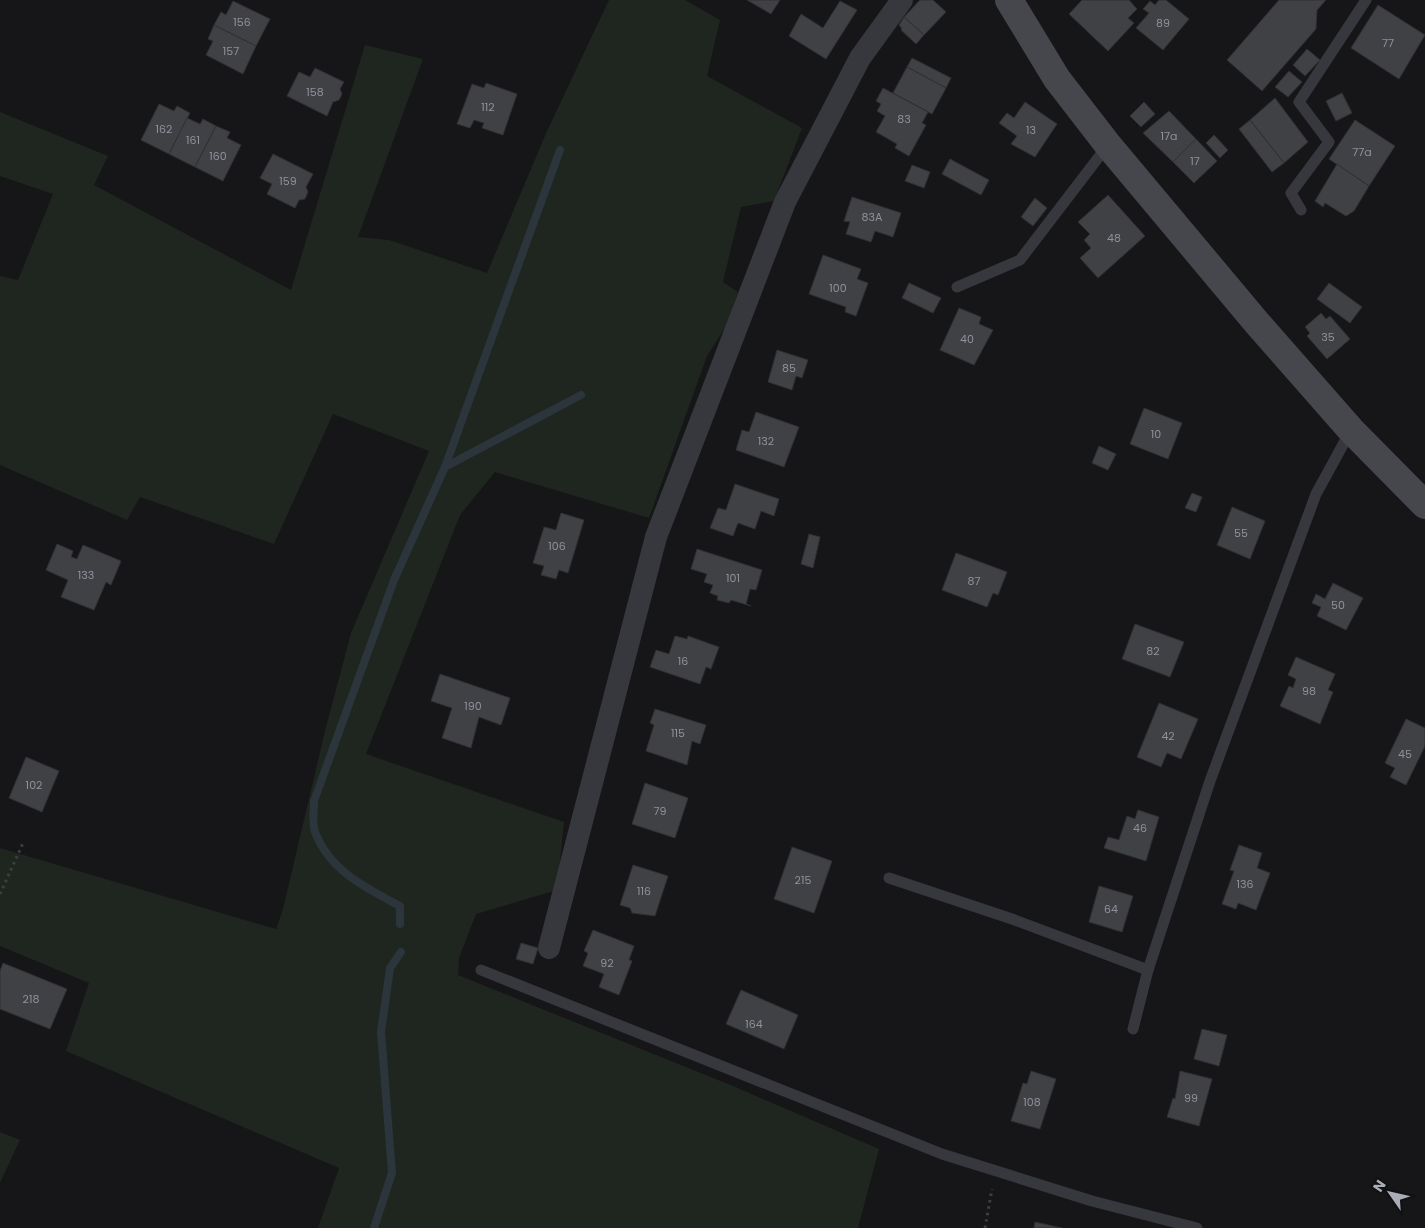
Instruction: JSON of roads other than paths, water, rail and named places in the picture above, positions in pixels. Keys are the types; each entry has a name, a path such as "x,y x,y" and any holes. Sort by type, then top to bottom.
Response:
{"main road":[{"path":"1009,0 1057,79 1108,145 1257,323 1351,430 1425,505"}],"street":[{"path":"549,948 656,537 785,202 860,58 902,0"}],"lane":[{"path":"1301,210 1291,193 1329,142 1298,102 1366,0"},
{"path":"957,288 1020,260 1108,145"},
{"path":"1133,1029 1148,970 1210,781 1262,646 1316,494 1351,430"},
{"path":"889,878 1012,919 1148,970"},
{"path":"481,970 942,1154 1092,1202 1197,1228"}],"waterway":[{"path":"400,924 400,906 350,877 322,846 314,828 314,801 394,580 445,467 560,150"},
{"path":"445,467 581,395"},
{"path":"374,1228 392,1173 381,1032 390,968 401,952"}]}
